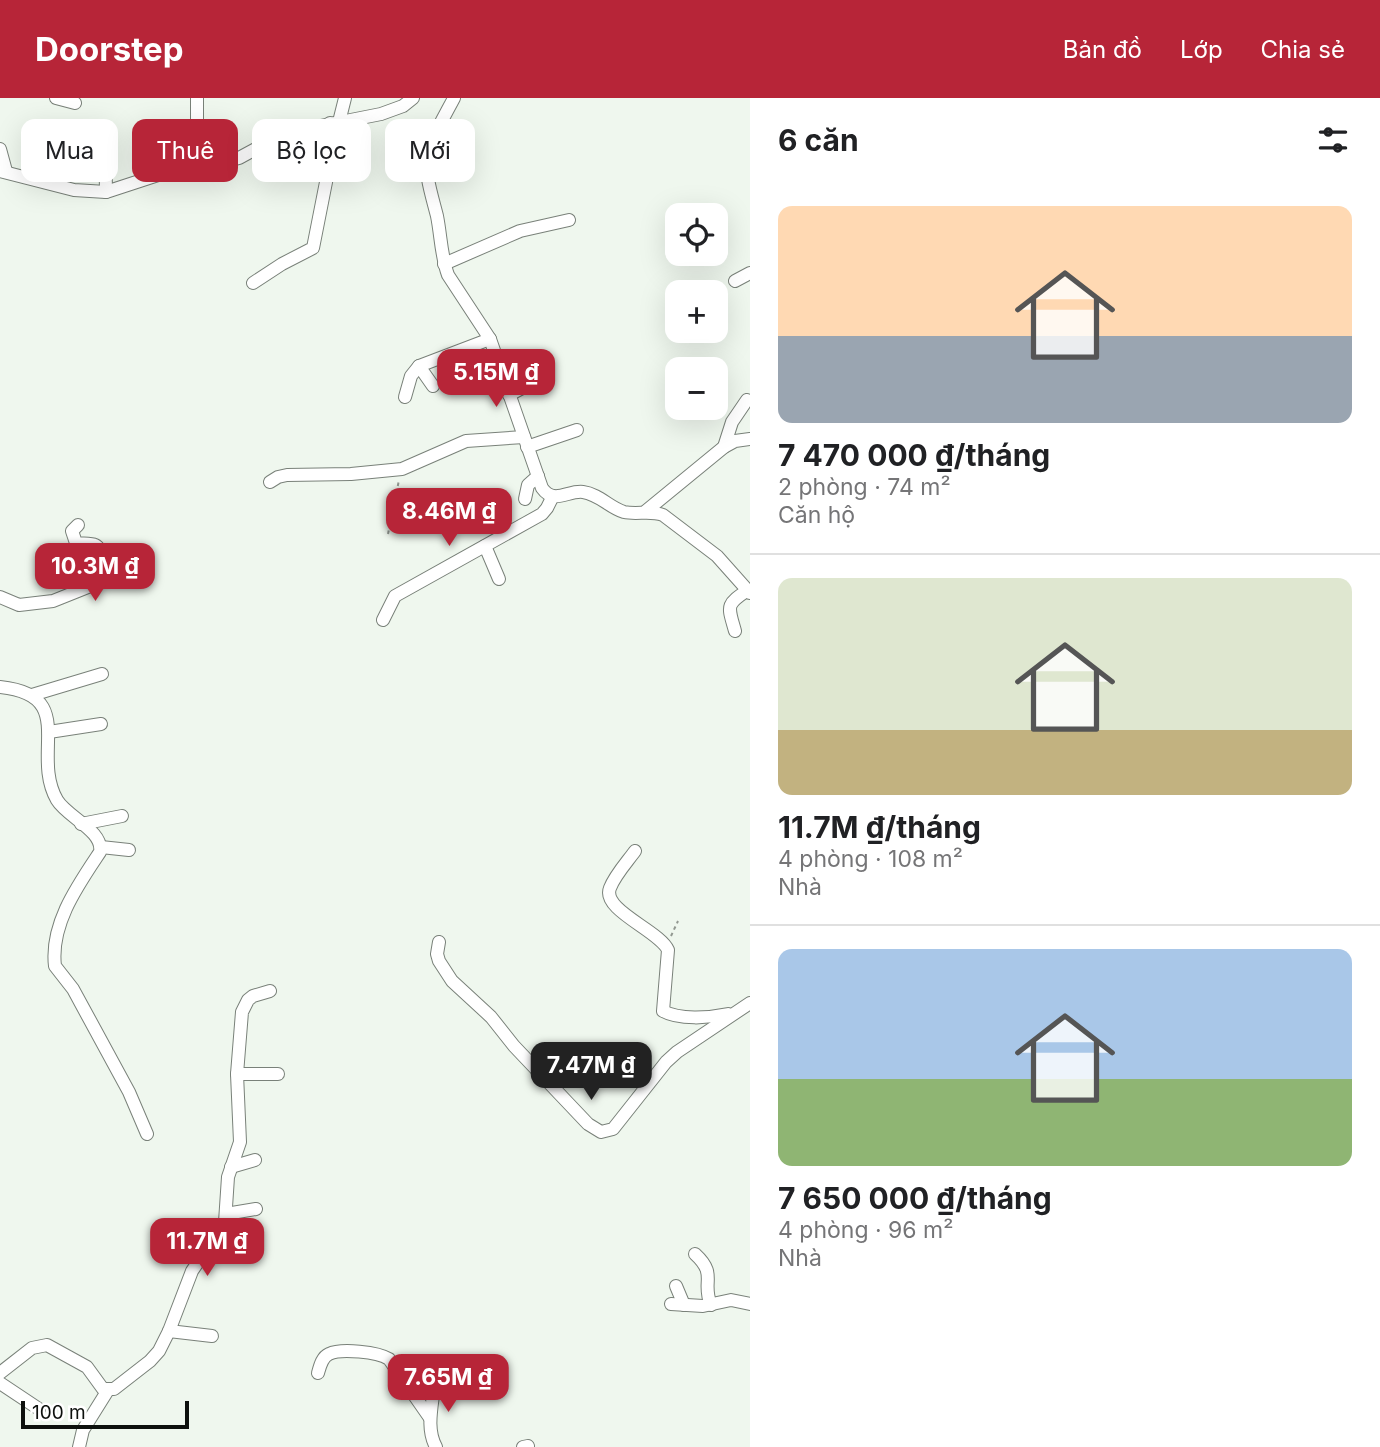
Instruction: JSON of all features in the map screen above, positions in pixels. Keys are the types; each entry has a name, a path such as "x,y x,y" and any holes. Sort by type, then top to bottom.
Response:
{"street":[{"path":"56,98 75,103"},
{"path":"197,98 197,119"},
{"path":"335,119 345,98"},
{"path":"349,119 394,110 413,98"},
{"path":"454,98 432,140 427,159 428,182 437,216 444,264 448,275 491,339 509,396 546,493 553,496 584,492 626,512 654,512 671,519 717,556 749,592 731,601 729,606 735,631"},
{"path":"0,149 3,171 74,190 106,192 137,182"},
{"path":"106,182 106,192"},
{"path":"253,284 282,264 313,248 326,182"},
{"path":"444,264 520,231 569,220"},
{"path":"736,281 750,273"},
{"path":"405,397 411,376 419,366 491,339"},
{"path":"419,366 433,386"},
{"path":"509,396 545,376"},
{"path":"724,447 732,422 747,400"},
{"path":"270,482 287,475 351,474 402,469 466,441 526,442 577,430"},
{"path":"646,511 724,447 735,441 750,439"},
{"path":"525,499 528,485 538,476"},
{"path":"383,620 395,596 542,514 553,496"},
{"path":"0,597 19,605 53,601 103,580 100,549 95,545 76,543 72,531 78,525"},
{"path":"485,547 499,579"},
{"path":"32,695 102,674"},
{"path":"0,687 22,690 32,695 44,709 49,722 47,765 56,800 99,839 101,847 63,913 54,955 55,966 73,989 129,1092 147,1134"},
{"path":"49,732 102,724"},
{"path":"82,824 122,816"},
{"path":"101,847 129,850"},
{"path":"635,851 610,887 610,899 630,918 664,942 663,1012 700,1017 732,1013"},
{"path":"439,942 439,961 452,981 491,1017 514,1046 597,1131 613,1129 677,1052 750,1003"},
{"path":"79,1447 83,1430 108,1390 150,1361 159,1350 192,1272 223,1228 226,1187 240,1142 237,1074 245,1006 253,996 270,991"},
{"path":"237,1074 278,1074"},
{"path":"231,1167 255,1160"},
{"path":"226,1214 256,1209"},
{"path":"695,1254 708,1271 711,1305"},
{"path":"676,1286 678,1304 711,1305 731,1300 750,1304"},
{"path":"169,1331 212,1336"},
{"path":"0,1373 32,1348 47,1345 87,1367 101,1388 108,1390"},
{"path":"318,1373 324,1357 331,1353 369,1352 383,1355 389,1359 430,1418"},
{"path":"0,1383 38,1409"},
{"path":"434,1387 430,1418 436,1447"}],"path":[{"path":"388,534 402,469"},
{"path":"666,947 678,921"}]}
